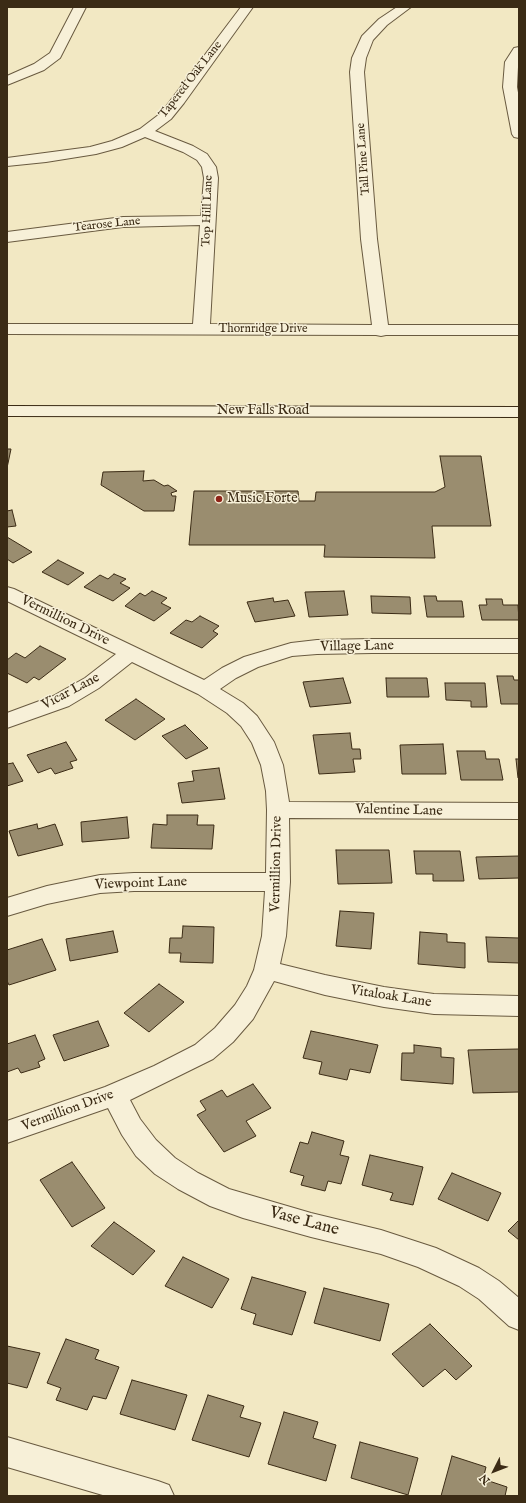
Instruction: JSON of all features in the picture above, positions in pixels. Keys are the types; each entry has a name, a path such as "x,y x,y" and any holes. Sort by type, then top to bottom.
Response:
{"street":[{"path":"7,81 39,67 55,55 80,7"},
{"name":"Tapered Oak Lane","path":"7,162 91,151 117,144 145,132 162,120 179,100 247,7"},
{"name":"Tall Pine Lane","path":"381,331 369,239 357,72 359,58 367,39 383,22 405,7"},
{"path":"519,51 512,62 510,87 519,134"},
{"name":"Top Hill Lane","path":"145,132 188,149 202,157 207,163 211,178 200,330"},
{"name":"Tearose Lane","path":"7,237 123,222 208,220"},
{"name":"Thornridge Drive","path":"7,329 381,331 519,330"},
{"name":"New Falls Road","path":"7,411 519,412"},
{"name":"Vermillion Drive","path":"7,594 205,689 235,708 249,721 263,742 272,765 277,792 278,810 278,882 274,936 266,970 258,989 244,1012 224,1035 209,1048 163,1073 114,1095 7,1132"},
{"name":"Village Lane","path":"205,689 229,673 251,662 291,650 317,647 372,646 519,646"},
{"name":"Vicar Lane","path":"7,721 62,701 108,672 130,653"},
{"name":"Valentine Lane","path":"278,810 519,811"},
{"name":"Viewpoint Lane","path":"7,907 47,895 100,884 134,882 278,882"},
{"name":"Vitaloak Lane","path":"266,970 384,998 434,1004 519,1006"},
{"name":"Vase Lane","path":"114,1095 131,1126 146,1148 165,1166 188,1182 220,1198 244,1206 311,1225 381,1242 426,1257 469,1277 489,1290 519,1317"},
{"path":"7,1452 158,1496"}],"building":[{"path":"7,449 11,449 7,468"},
{"path":"440,456 481,456 491,526 432,526 435,558 324,557 325,545 189,545 194,491 298,491 299,501 315,501 316,492 435,492 445,487"},
{"path":"144,471 143,481 154,480 164,486 168,485 177,491 171,493 172,496 176,496 174,511 144,511 101,485 103,472"},
{"path":"12,510 16,526 7,527 7,511"},
{"path":"7,537 32,552 13,563 7,559"},
{"path":"58,560 84,573 68,585 42,572"},
{"path":"114,574 126,579 120,583 130,588 113,601 84,587 100,575 108,579"},
{"path":"152,591 167,598 161,603 171,608 154,621 125,606 140,593 145,596"},
{"path":"344,591 348,615 309,617 305,592"},
{"path":"371,596 410,597 411,614 372,613"},
{"path":"424,596 436,596 437,601 462,601 464,617 427,617"},
{"path":"273,598 274,602 288,600 295,616 255,622 247,602"},
{"path":"486,599 502,599 503,605 518,605 519,620 482,620 479,605 487,605"},
{"path":"200,616 219,626 213,631 218,634 202,648 170,633 186,620 192,622"},
{"path":"40,646 66,659 39,680 34,677 27,683 7,673 7,660 16,653 25,658"},
{"path":"497,676 513,676 514,680 519,680 519,704 501,704"},
{"path":"343,678 351,703 310,707 303,682"},
{"path":"386,678 427,678 429,697 387,697"},
{"path":"445,683 485,683 487,707 471,707 471,701 446,700"},
{"path":"136,699 165,719 135,740 105,720"},
{"path":"185,725 208,748 186,759 162,736"},
{"path":"350,733 352,749 360,749 361,759 353,759 355,772 319,774 313,735"},
{"path":"66,742 77,760 70,762 73,768 55,774 51,768 38,773 27,755"},
{"path":"443,744 446,774 402,774 400,745"},
{"path":"457,751 485,751 486,759 499,759 503,780 461,780"},
{"path":"516,759 519,759 519,778 518,778"},
{"path":"13,763 23,781 7,786 7,764"},
{"path":"219,768 225,799 182,803 178,783 194,781 192,771"},
{"path":"167,815 198,815 197,825 214,825 212,849 151,848 153,824 167,825"},
{"path":"127,817 129,838 82,842 81,822"},
{"path":"37,824 38,829 55,824 63,845 18,856 9,831"},
{"path":"336,850 389,850 392,883 338,884"},
{"path":"414,851 460,851 464,881 433,881 433,874 416,874"},
{"path":"519,856 519,878 479,879 476,857"},
{"path":"340,911 374,913 371,949 336,946"},
{"path":"183,926 214,927 213,963 180,962 181,953 169,953 170,938 182,938"},
{"path":"113,931 118,952 70,961 66,939"},
{"path":"420,932 447,934 447,942 465,943 465,968 418,964"},
{"path":"486,937 519,938 519,963 488,962"},
{"path":"42,939 56,970 9,985 7,981 7,950"},
{"path":"159,984 184,1002 149,1032 124,1013"},
{"path":"98,1021 109,1046 64,1061 53,1035"},
{"path":"311,1031 378,1045 370,1073 350,1069 347,1080 319,1074 322,1062 303,1058"},
{"path":"35,1035 45,1059 38,1062 40,1067 21,1073 18,1068 7,1072 7,1044"},
{"path":"414,1045 441,1048 441,1057 454,1058 453,1084 401,1080 402,1053 414,1053"},
{"path":"519,1049 519,1092 473,1093 468,1050"},
{"path":"253,1084 271,1108 246,1121 256,1136 224,1152 197,1115 206,1110 200,1101 222,1090 227,1097"},
{"path":"312,1132 344,1141 340,1155 349,1157 341,1184 328,1181 325,1191 301,1185 304,1176 290,1172 300,1142 308,1144"},
{"path":"370,1155 423,1167 413,1205 390,1200 393,1193 362,1185"},
{"path":"72,1162 105,1208 72,1227 40,1180"},
{"path":"452,1173 501,1193 488,1221 438,1199"},
{"path":"519,1220 519,1240 508,1231"},
{"path":"114,1222 155,1251 133,1275 91,1246"},
{"path":"183,1257 229,1279 212,1308 165,1286"},
{"path":"252,1277 306,1292 292,1335 253,1324 256,1314 241,1309"},
{"path":"324,1288 389,1304 380,1341 314,1323"},
{"path":"430,1324 472,1366 456,1380 445,1369 423,1387 392,1354"},
{"path":"66,1339 99,1350 95,1359 119,1367 106,1399 93,1396 87,1410 56,1400 61,1388 47,1383"},
{"path":"7,1346 40,1353 27,1388 7,1383"},
{"path":"132,1380 187,1395 175,1430 120,1414"},
{"path":"208,1395 244,1406 240,1417 261,1423 249,1457 192,1440"},
{"path":"284,1412 318,1422 313,1438 336,1445 326,1481 268,1464"},
{"path":"360,1442 418,1458 408,1495 351,1478"},
{"path":"452,1456 486,1467 483,1479 507,1487 505,1496 441,1496"}],"place":[{"name":"Music Forte","path":"219,499"}]}
